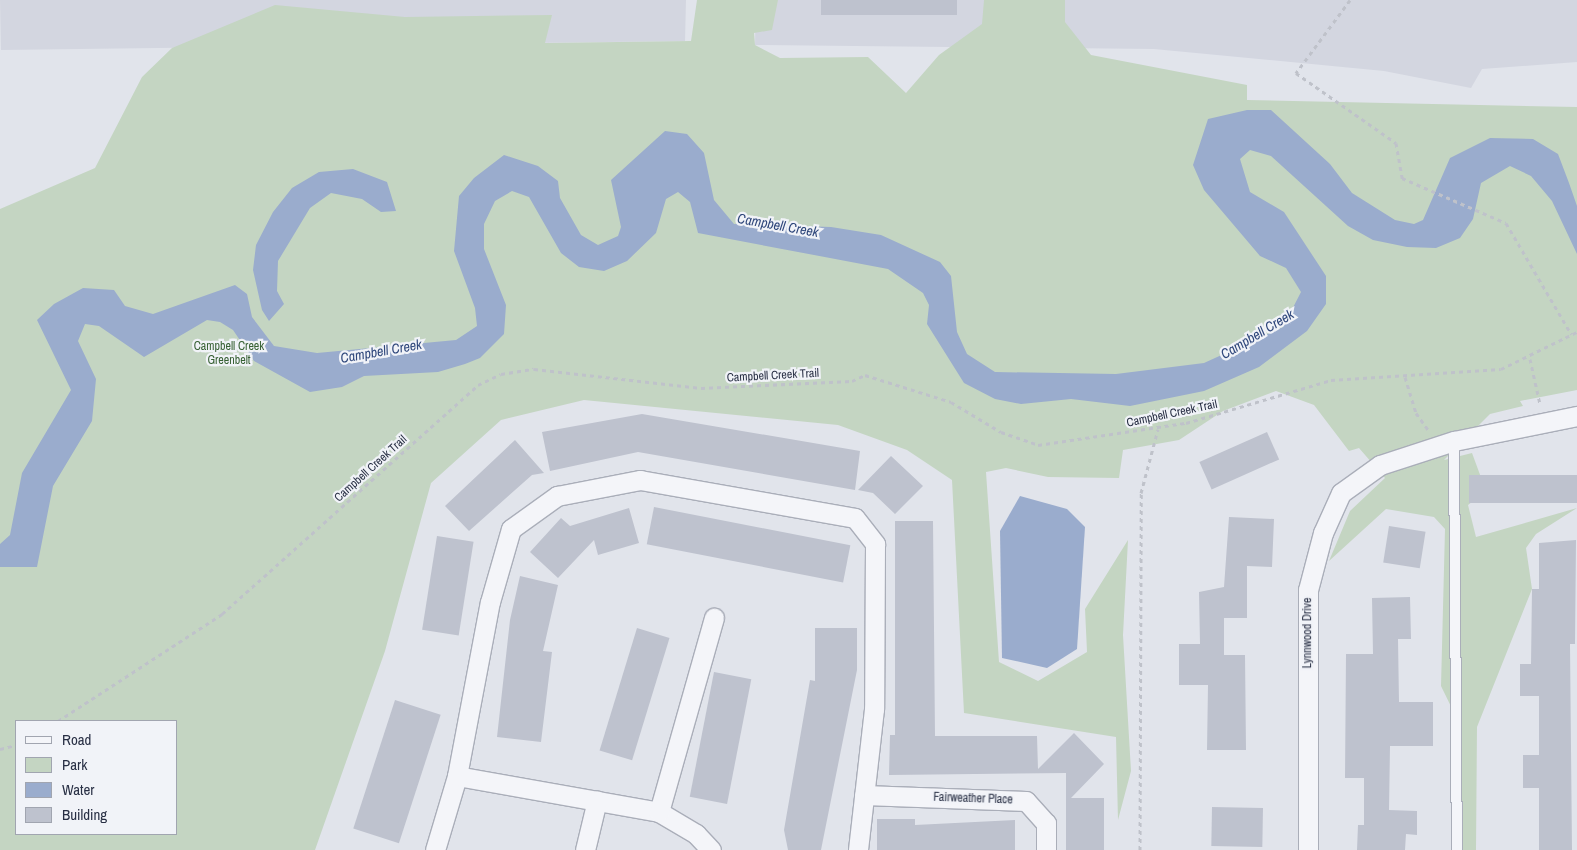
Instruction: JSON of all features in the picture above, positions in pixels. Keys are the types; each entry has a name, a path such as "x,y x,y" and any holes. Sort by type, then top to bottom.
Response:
{"street":[{"name":"Lynnwood Drive","path":"1308,850 1308,590 1322,533 1341,493 1380,465 1447,443 1577,416"},
{"path":"435,850 457,776 490,602 511,529 557,496 640,480 855,518 875,544 874,708 858,850"},
{"path":"659,812 714,618"},
{"path":"457,776 659,812 696,834 711,850"},
{"name":"Fairweather Place","path":"864,795 1026,801 1046,822 1046,850"},
{"path":"584,850 597,800"}],"lane":[{"path":"1447,443 1457,850"}],"path":[{"path":"1350,0 1296,72 1396,143 1402,178 1434,194 1483,211 1506,223 1571,334"},
{"name":"Campbell Creek Trail","path":"60,720 222,614 478,385 502,374 534,369 701,388 852,382 865,375 951,402 1029,445 1158,429 1330,380 1405,377 1501,369 1530,359 1577,332"},
{"path":"1530,359 1544,422"},
{"path":"1405,377 1416,413 1447,443"},
{"path":"1140,850 1141,493 1158,429"},
{"path":"0,749 15,744"}],"shaded area":[{"path":"0,0 686,0 685,41 1,50"},
{"path":"756,0 1577,0 1577,62 1482,69 1471,88 1384,71 1154,49 755,45"}],"green space":[{"name":"Campbell Creek Greenbelt","path":"697,0 778,0 772,30 754,33 755,45 780,58 868,57 906,93 939,55 982,24 984,0 1065,0 1065,22 1091,55 1247,85 1247,100 1577,107 1577,390 1520,401 1523,406 1490,414 1444,460 1472,453 1486,491 1468,505 1476,537 1577,508 1536,534 1526,548 1532,589 1477,727 1476,850 1462,850 1461,727 1441,686 1445,529 1434,517 1386,509 1329,561 1350,511 1385,478 1359,448 1349,451 1314,405 1276,391 1223,411 1179,440 1123,450 1119,478 1048,477 1006,468 986,472 999,662 1038,681 1087,652 1085,609 1128,540 1123,635 1131,771 1118,820 1116,737 964,713 952,480 907,450 838,425 584,400 501,420 431,483 385,651 315,850 0,850 0,209 95,168 142,77 172,48 275,5 405,17 552,15 545,43 691,41"}],"water":[{"name":"Campbell Creek","path":"1247,110 1271,110 1330,164 1352,193 1395,220 1414,224 1423,220 1450,158 1490,138 1533,139 1558,154 1577,206 1577,254 1552,201 1531,176 1510,166 1481,183 1473,219 1460,238 1436,248 1407,247 1373,240 1348,226 1271,156 1250,150 1240,159 1250,192 1284,212 1326,276 1326,304 1307,331 1259,367 1204,391 1130,406 1071,399 1021,404 995,399 964,383 927,324 929,305 923,293 888,269 698,233 690,202 678,192 666,199 656,233 627,261 604,271 579,267 561,253 529,197 512,191 495,201 484,224 484,249 506,305 504,334 480,358 465,364 438,372 364,376 342,387 310,392 254,361 233,330 220,322 207,320 144,357 99,326 85,324 78,341 96,379 92,421 53,486 37,567 0,567 0,544 10,535 22,473 71,390 37,320 54,304 83,288 114,290 125,306 153,314 235,285 247,294 252,317 274,346 317,353 456,340 477,326 475,308 454,251 459,196 474,178 504,155 538,166 558,181 560,198 581,235 598,245 618,236 621,227 611,180 665,131 687,134 704,153 714,200 734,224 831,227 881,235 940,262 951,276 957,332 967,354 995,372 1116,374 1204,363 1283,327 1301,292 1286,268 1260,256 1204,190 1193,165 1208,119"},
{"path":"353,169 387,182 396,211 381,212 362,199 331,193 310,208 278,261 277,291 284,304 269,321 262,310 253,270 256,245 273,212 292,188 319,172"},
{"path":"1020,496 1067,509 1085,527 1077,649 1047,668 1002,658 1000,531"}],"building":[{"path":"821,0 957,0 957,15 821,15"},
{"path":"642,414 860,451 855,490 638,452 550,471 542,432"},
{"path":"1267,432 1279,459 1212,490 1199,462"},
{"path":"515,440 544,473 532,475 469,531 445,506"},
{"path":"891,456 923,486 895,514 873,493 858,490"},
{"path":"1469,475 1577,475 1577,503 1469,503"},
{"path":"654,507 850,545 843,582 647,544"},
{"path":"629,508 639,543 598,555 594,540 558,578 530,552 561,518 570,526"},
{"path":"1229,517 1274,519 1272,567 1247,566 1247,618 1224,618 1224,655 1245,655 1246,750 1207,750 1208,685 1179,685 1179,644 1200,644 1199,592 1224,587"},
{"path":"895,521 933,521 935,736 1037,736 1038,769 1074,733 1104,764 1071,798 1104,798 1104,850 1066,850 1066,773 889,775 890,735 895,735"},
{"path":"1389,526 1426,532 1420,568 1383,563"},
{"path":"437,536 474,542 459,636 422,630"},
{"path":"1576,540 1575,644 1570,644 1572,850 1539,850 1539,788 1523,788 1523,755 1539,755 1539,696 1520,696 1520,664 1531,664 1532,589 1539,589 1539,543"},
{"path":"520,576 558,585 543,651 552,652 541,742 497,737 510,620"},
{"path":"1410,597 1411,639 1398,639 1399,702 1433,702 1433,746 1390,746 1389,810 1417,811 1417,835 1406,834 1405,850 1357,850 1358,825 1364,825 1364,778 1345,778 1346,654 1373,654 1372,598"},
{"path":"637,628 670,638 632,760 600,750"},
{"path":"815,628 857,628 857,670 821,850 788,850 784,830 810,680 815,681"},
{"path":"714,672 751,679 727,804 690,797"},
{"path":"395,700 441,715 399,843 353,828"},
{"path":"1212,807 1263,808 1262,847 1211,846"},
{"path":"877,819 915,819 915,825 1015,820 1015,850 877,850"}]}
